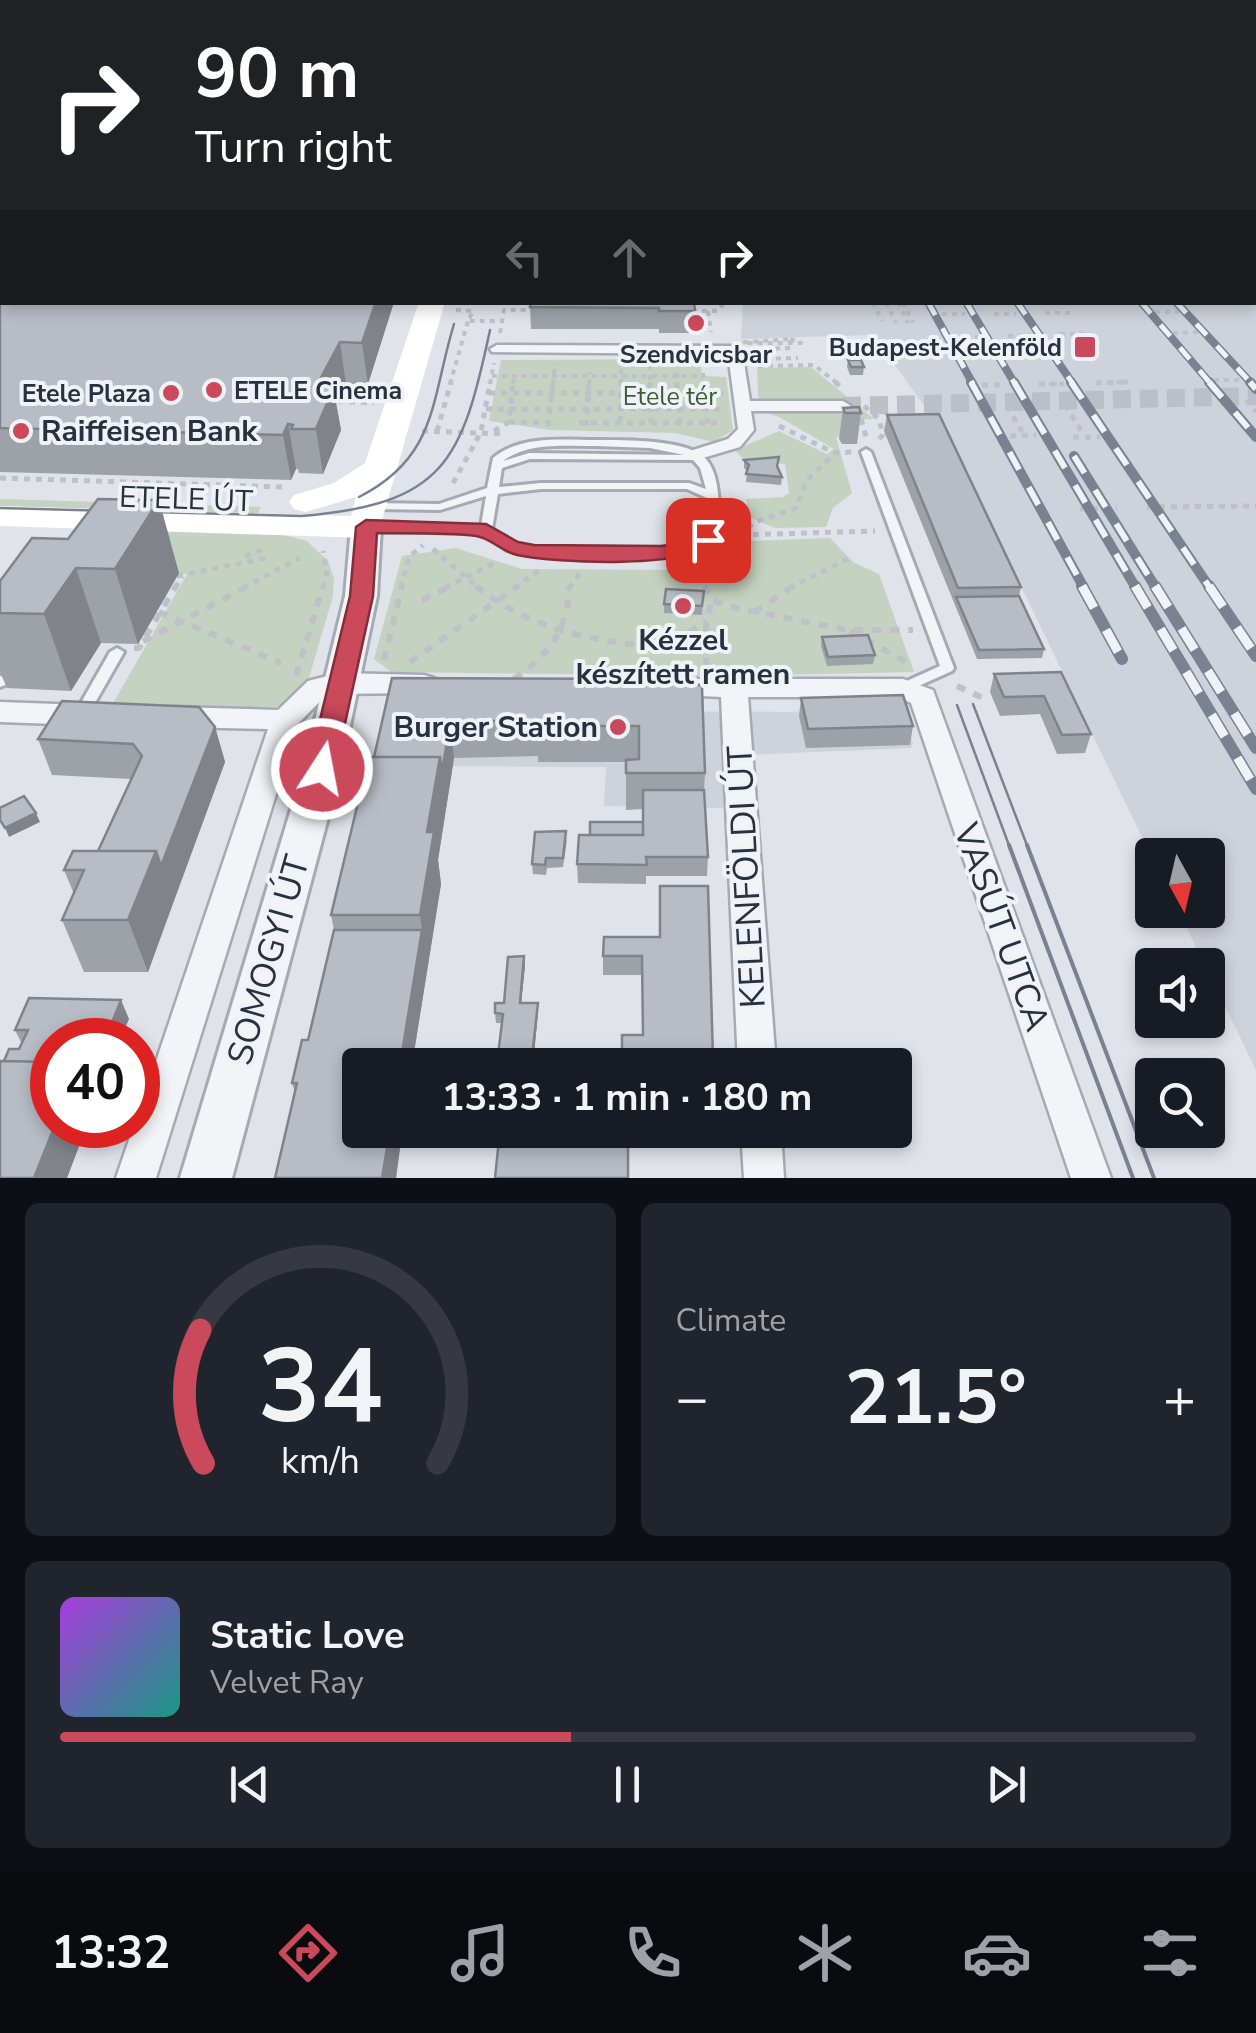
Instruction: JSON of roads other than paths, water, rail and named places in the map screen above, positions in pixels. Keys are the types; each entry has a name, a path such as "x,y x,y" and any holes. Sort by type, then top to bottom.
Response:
{"main road":[{"name":"SOMOGYI ÚT","path":"369,516 380,467 441,306"},
{"path":"297,494 347,492 366,482 380,467"},
{"name":"ETELE ÚT","path":"0,493 297,494 369,516"},
{"name":"ETELE ÚT","path":"0,516 369,516"}],"street":[{"path":"497,349 740,351 743,438 699,457"},
{"path":"743,408 843,406"},
{"name":"SOMOGYI ÚT","path":"206,1178 322,769 339,682 362,596 369,516"},
{"path":"156,717 284,720 318,687 339,682 506,685"},
{"path":"634,687 903,688"},
{"name":"KELENFÖLDI ÚT","path":"720,688 755,1048"},
{"name":"VASÚT UTCA","path":"903,688 924,697 966,828 1090,1178"},
{"path":"0,712 118,716"},
{"name":"SOMOGYI ÚT","path":"136,1178 272,769 284,720"},
{"path":"762,1148 764,1178"}],"lane":[{"path":"866,452 947,668 903,688"},
{"path":"369,516 486,530 511,547 534,552 673,552 696,548 715,530 711,496 699,457 535,456 495,466 486,530"},
{"path":"369,516 440,508 490,491 540,486 689,486 711,496"},
{"path":"81,715 117,652"}],"tunnel":[{"path":"843,406 1256,396"}],"tram line":[{"path":"359,497 404,464 418,444 435,401 454,324"},
{"path":"0,508 302,516 387,500 417,487 439,468 456,444 469,413 490,330"},
{"path":"973,704 1028,848"},
{"path":"957,705 1010,848"},
{"path":"1009,845 1133,1178"},
{"path":"1027,845 1154,1178"}],"railway":[{"path":"930,305 973,384"},
{"path":"968,305 1015,384"},
{"path":"1019,305 1073,384"},
{"path":"1144,305 1211,384"},
{"path":"1179,305 1252,384"},
{"path":"971,382 1084,588"},
{"path":"1014,382 1136,588"},
{"path":"1071,382 1210,588"},
{"path":"1209,382 1256,437"},
{"path":"1250,382 1256,389"},
{"path":"1074,456 1156,588"},
{"path":"1082,586 1122,659"},
{"path":"1135,586 1256,789"},
{"path":"1155,586 1256,748"},
{"path":"1209,586 1256,656"}],"place":[{"name":"Szendvicsbar","path":"696,323"},
{"name":"Budapest-Kelenföld","path":"1085,347"},
{"name":"ETELE Cinema","path":"214,390"},
{"name":"Etele Plaza","path":"171,393"},
{"name":"Raiffeisen Bank","path":"21,431"},
{"name":"Kézzel készített ramen","path":"683,606"},
{"name":"Burger Station","path":"618,727"}],"park label":[{"name":"Etele tér","path":"670,396"}]}
